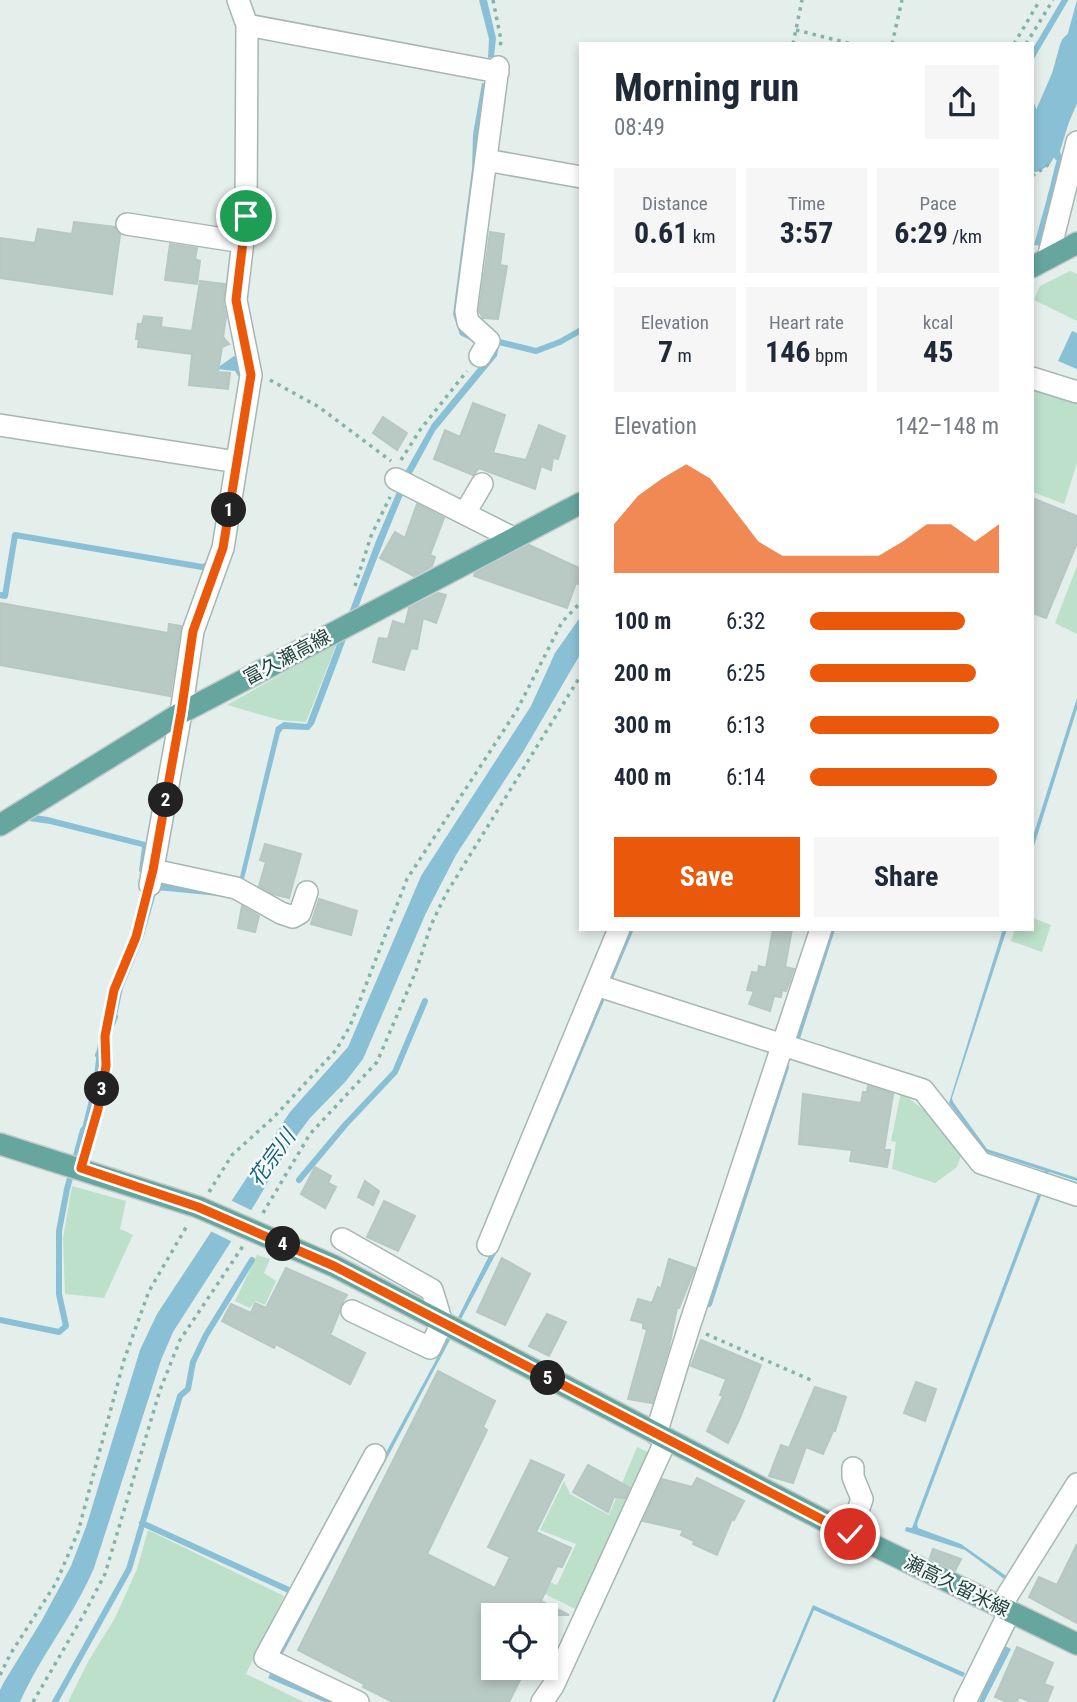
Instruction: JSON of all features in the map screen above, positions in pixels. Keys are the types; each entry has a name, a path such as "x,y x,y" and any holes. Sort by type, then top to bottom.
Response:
{"main road":[{"path":"1036,265 1077,243"},
{"name":"富久瀬高線","path":"0,825 181,713 579,504"},
{"name":"瀬高久留米線","path":"0,1144 205,1210 334,1266 850,1534 1077,1644"}],"street":[{"path":"238,0 247,25 246,216 236,300 251,375 223,548 193,631 152,878 236,888 293,917 300,913 307,892"},
{"path":"247,25 498,70 466,311 468,323 489,341 480,356"},
{"path":"1036,265 1077,142"},
{"path":"486,160 579,177"},
{"path":"128,224 243,242"},
{"path":"1034,379 1077,392"},
{"path":"0,425 237,462"},
{"path":"396,473 513,538"},
{"path":"465,513 482,484"},
{"path":"488,1245 618,931"},
{"path":"542,1702 553,1686 661,1437 689,1327 820,931"},
{"path":"596,985 923,1090 981,1163 1077,1195"},
{"path":"342,1239 432,1290 442,1323 430,1348 352,1311"},
{"path":"358,1702 265,1658 375,1455"},
{"path":"850,1534 862,1499 853,1477 853,1468"},
{"path":"965,1702 1005,1609 1077,1484"}],"path":[{"path":"493,0 502,40 498,70"},
{"path":"793,42 802,0"},
{"path":"892,42 902,0"},
{"path":"1015,42 1040,0"},
{"path":"1027,42 1053,0"},
{"path":"796,30 844,42"},
{"path":"251,375 265,378 319,407 396,473"},
{"path":"0,1675 56,1583 78,1532 124,1360 149,1291 205,1210 232,1155 274,1117 336,1051 349,1026 407,879 517,710 562,622 579,604"},
{"path":"33,1702 105,1574 160,1391 180,1340 310,1134 377,1062 446,894 579,678"},
{"path":"81,1168 98,1109 106,1066 105,1036 114,990 136,937 152,878"},
{"path":"689,1327 813,1381"}],"green space":[{"path":"1070,271 1077,274 1077,321 1034,300 1040,286"},
{"path":"1034,387 1077,400 1077,463 1064,504 1034,492"},
{"path":"1077,566 1077,634 1055,623"},
{"path":"337,643 306,722 280,720 227,705"},
{"path":"1034,918 1051,925 1042,952 1011,941 1014,931 1034,931"},
{"path":"901,1092 929,1114 962,1152 957,1167 935,1183 892,1169 896,1142 891,1141"},
{"path":"72,1186 126,1201 120,1229 133,1235 104,1298 65,1294 63,1238"},
{"path":"257,1255 270,1259 264,1273 276,1281 265,1305 255,1301 250,1308 235,1301"},
{"path":"637,1447 650,1453 577,1610 519,1581 524,1571 557,1585 576,1544 540,1530 564,1481 570,1494 609,1515"},
{"path":"148,1530 284,1596 246,1674 304,1702 68,1702 89,1660 115,1618 137,1569"}],"water":[{"path":"479,0 487,0 496,38 494,57 488,58 489,39"},
{"path":"1077,0 1077,96 1060,151 1063,162 1059,163 1051,155 1041,131"},
{"path":"482,83 488,84 471,334 499,345 497,356 435,431 409,479 404,474 432,424 492,351 460,335 453,314 472,169 473,134"},
{"path":"1038,131 1047,157 1034,166 1034,136"},
{"path":"1049,191 1054,194 1042,246 1034,245"},
{"path":"1072,331 1077,333 1077,369 1058,361"},
{"path":"234,356 238,358 242,374 238,376 235,371 216,369"},
{"path":"399,487 405,490 314,724 309,730 283,729 280,733 244,879 240,877 276,727 284,722 307,724"},
{"path":"579,619 579,656 523,752 456,855 426,913 363,1059 310,1118 290,1145 173,1332 161,1360 94,1568 20,1702 0,1702 0,1690 4,1682 71,1566 86,1527 140,1350 157,1314 290,1112 348,1047 421,876 531,706 555,653"},
{"path":"1077,698 1077,709 1034,846 1034,833"},
{"path":"14,812 48,817 149,843 142,875 139,871 142,847 50,824 15,819"},
{"path":"155,883 233,891 239,898 157,890 143,939 123,988 115,1025 110,1023 118,986 138,939 151,888"},
{"path":"627,931 633,931 612,981 607,978"},
{"path":"1002,931 1006,931 952,1098 953,1102 987,1149 1077,1178 1077,1181 1049,1172 1045,1175 1045,1171 986,1152 949,1103"},
{"path":"601,996 606,996 500,1246 272,1674 333,1702 324,1702 268,1678 493,1248"},
{"path":"98,1043 100,1065 97,1090 84,1136 80,1136 93,1084"},
{"path":"1039,1191 1042,1193 917,1524 918,1528 961,1544 1009,1578 1007,1581 965,1550 905,1531 906,1527 912,1528"},
{"path":"813,1605 965,1673 963,1677 814,1610 775,1702 772,1702"},
{"path":"1005,1646 1011,1649 984,1702 979,1702 987,1681"}],"pier":[{"path":"228,1199 255,1212 235,1243 208,1230"}],"building":[{"path":"74,222 115,227 120,235 112,294 0,278 0,238 35,243 38,229 72,234"},
{"path":"490,232 504,234 500,265 507,266 498,319 483,318 479,311"},
{"path":"170,244 197,248 195,259 200,261 197,284 165,280"},
{"path":"200,281 225,284 223,302 226,317 223,337 229,344 222,347 218,372 230,373 228,389 189,385 192,354 138,347 138,324 142,324 144,316 162,318 161,327 192,331"},
{"path":"473,403 505,415 493,453 526,460 539,425 565,436 558,459 553,458 551,470 541,466 535,489 479,468 473,475 434,459 445,430 460,437"},
{"path":"383,417 407,433 397,450 373,433"},
{"path":"1034,499 1077,516 1077,543 1046,618 1034,614"},
{"path":"417,504 444,518 430,555 435,557 432,566 414,576 380,558 395,532 405,538"},
{"path":"529,545 579,568 579,584 576,583 567,608 474,576 475,573"},
{"path":"438,593 446,595 436,623 423,618 417,649 411,648 404,670 373,662 379,638 388,639 393,621 405,625 409,608"},
{"path":"0,603 168,633 169,624 181,626 170,696 0,665"},
{"path":"265,844 301,854 289,898 273,894 259,886 266,862 260,860"},
{"path":"319,899 357,911 351,935 311,924"},
{"path":"242,906 259,916 255,932 238,928"},
{"path":"773,931 792,931 785,967 794,969 786,991 782,990 781,997 774,996 770,1011 749,1004 754,991 747,990 752,972 758,973 759,966 766,968"},
{"path":"868,1086 893,1094 884,1150 890,1150 887,1167 850,1161 852,1150 799,1144 803,1094 861,1103 863,1092 867,1092"},
{"path":"315,1167 331,1176 328,1183 336,1187 325,1208 301,1194"},
{"path":"365,1181 379,1191 373,1205 358,1197"},
{"path":"384,1201 415,1216 398,1251 367,1237"},
{"path":"502,1258 530,1274 505,1325 477,1312"},
{"path":"669,1259 695,1268 677,1308 669,1347 652,1403 628,1399 647,1330 643,1328 643,1323 631,1320 638,1299 652,1303 658,1287 661,1289"},
{"path":"286,1268 347,1295 340,1306 330,1335 365,1353 350,1384 276,1344 274,1348 222,1321 231,1304 251,1313 255,1303 266,1308"},
{"path":"547,1314 566,1322 549,1356 529,1346"},
{"path":"701,1340 761,1365 728,1443 707,1431 723,1396 720,1395 726,1379 691,1366"},
{"path":"438,1371 495,1401 483,1427 487,1430 427,1554 495,1588 510,1557 488,1547 531,1460 564,1475 536,1532 571,1548 562,1567 557,1566 541,1601 545,1603 481,1603 481,1680 520,1680 509,1702 393,1702 298,1650"},
{"path":"916,1382 936,1389 925,1421 904,1413"},
{"path":"815,1387 846,1397 835,1431 823,1454 806,1447 793,1483 769,1476 781,1445 789,1448"},
{"path":"588,1465 630,1488 625,1498 614,1497 608,1512 573,1492"},
{"path":"697,1478 744,1501 734,1520 732,1519 717,1555 693,1544 694,1541 681,1535 683,1530 643,1521 662,1479 692,1487"},
{"path":"1077,1544 1077,1623 1029,1597 1039,1577 1057,1585"},
{"path":"933,1549 961,1559 955,1571 930,1558"},
{"path":"1017,1647 1053,1663 1044,1684 1053,1687 1047,1702 1031,1702 1019,1697 1017,1702 1007,1702 995,1697"}],"waterway":[{"path":"1034,53 1065,0"},
{"name":"花宗川","path":"1034,154 1069,78 1077,49"},
{"path":"1034,112 1043,138"},
{"path":"1050,199 1059,163"},
{"path":"495,347 499,342 536,351 579,331"},
{"path":"0,595 5,596 15,535 202,567 211,562"},
{"path":"797,1038 831,931"},
{"path":"299,1180 345,1125 395,1072 425,1001"},
{"path":"98,1055 115,1017"},
{"path":"709,1304 786,1067"},
{"path":"0,1320 59,1332 66,1326 59,1294 59,1231 83,1130"},
{"path":"55,1702 129,1569 180,1396 188,1389 193,1362 206,1335 252,1260"},
{"path":"142,1523 293,1592"}],"route":[{"path":"246,216 236,300 251,375 223,548 193,631 150,885 136,937 114,990 105,1036 106,1066 98,1109 81,1168 198,1207 334,1266 850,1534"}]}
